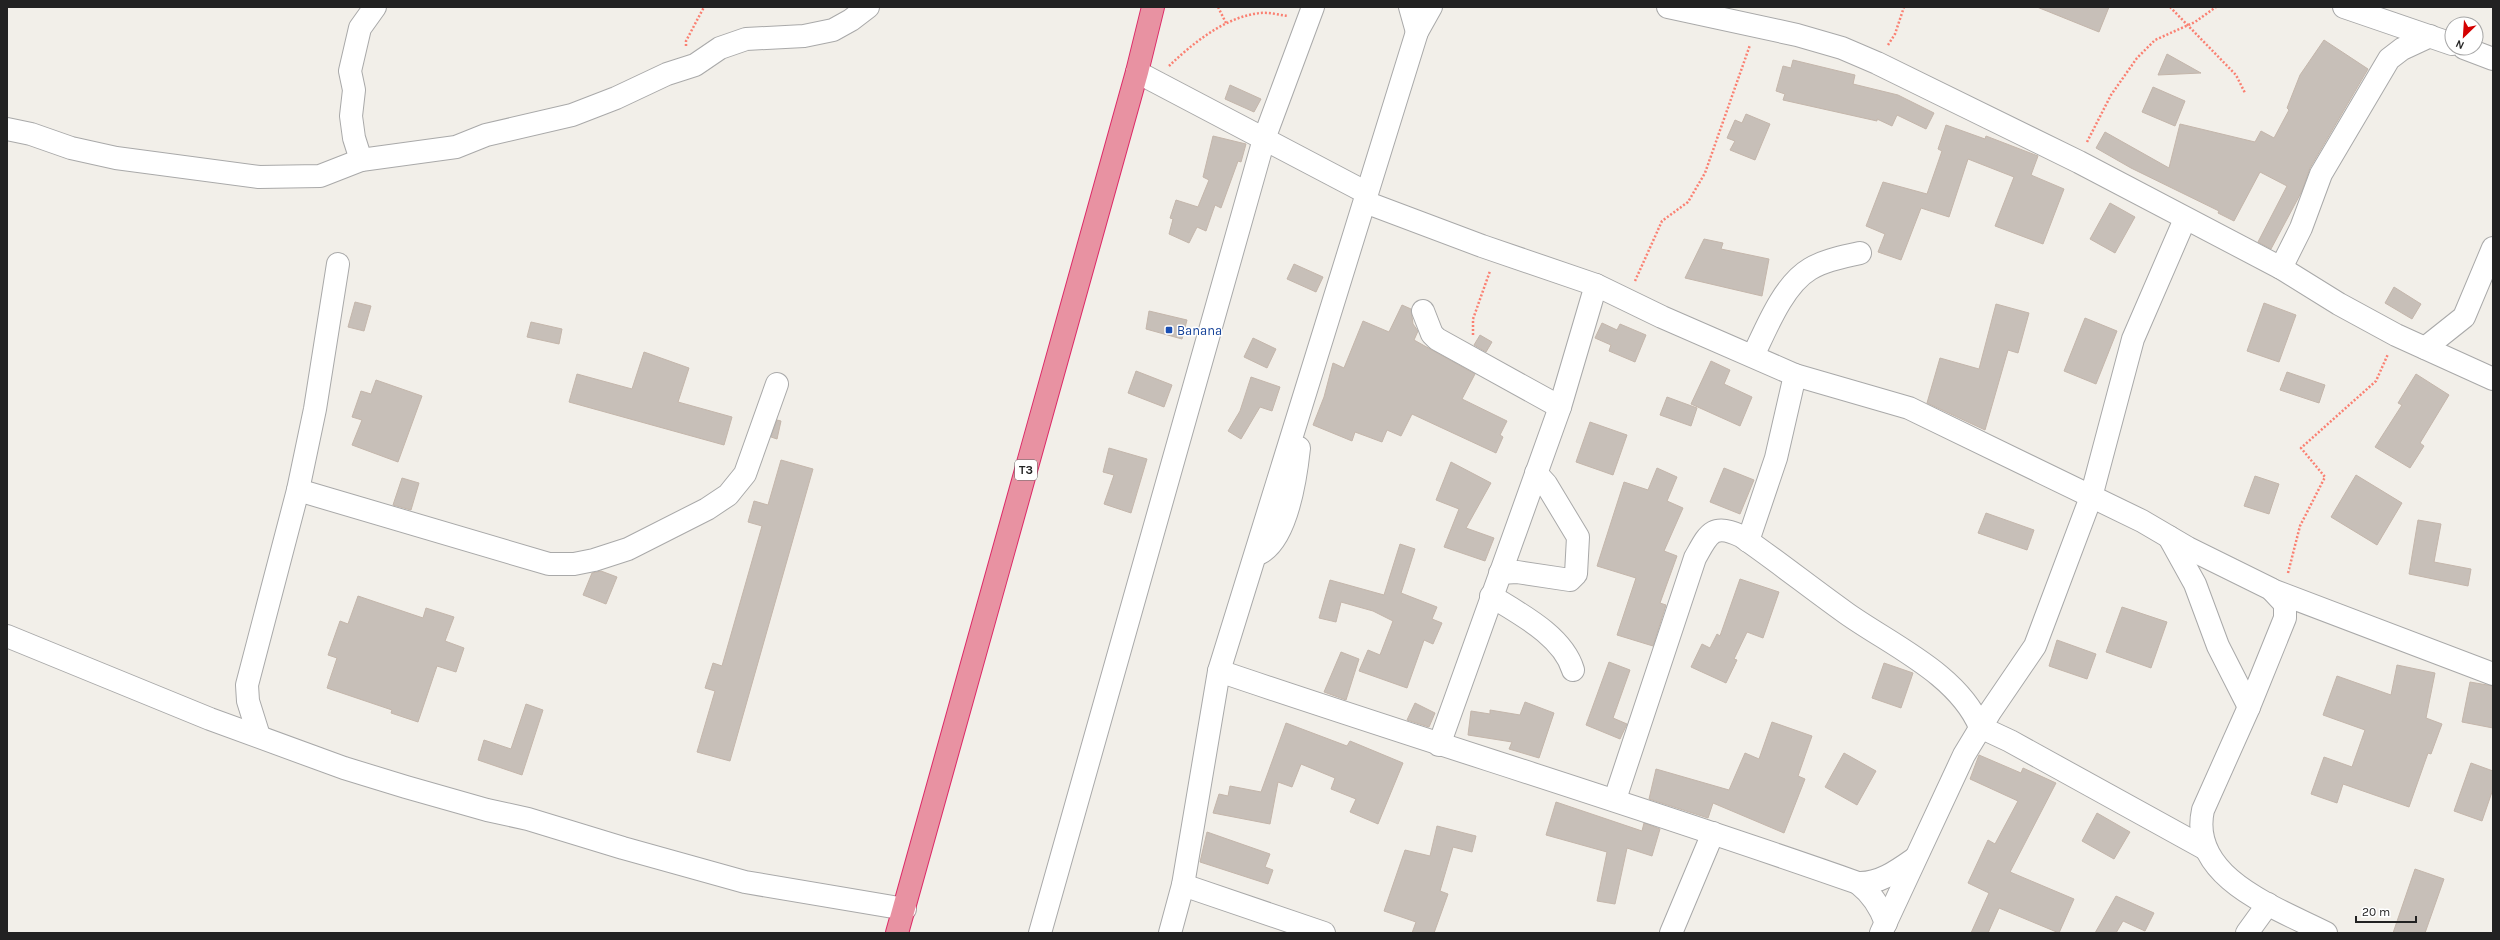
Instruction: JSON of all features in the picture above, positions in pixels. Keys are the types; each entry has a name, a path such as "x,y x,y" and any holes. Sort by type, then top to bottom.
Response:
{"highway":[{"name":"T3","path":"897,933 1145,77 1153,7"}],"street":[{"path":"361,160 354,138 351,116 354,90 350,71 360,28 375,7"},
{"path":"7,129 31,134 71,148 116,158 259,177 320,176 361,160 456,147 486,135 572,115 616,98 667,74 694,65 720,48 746,39 804,36 833,30 851,20 868,7"},
{"path":"1410,7 1417,32"},
{"path":"1170,933 1183,885 1219,671 1417,32 1431,7"},
{"path":"1668,7 1758,26 1842,48 1877,63 2079,162 2185,219 2281,268 2339,304 2396,335 2493,379"},
{"path":"2344,7 2444,41"},
{"path":"1040,933 1264,139 1311,13"},
{"path":"2281,268 2301,228 2321,174 2389,59 2402,49 2430,36"},
{"path":"1145,77 1264,139 1366,197 1496,251 1596,285 1795,375 1909,408 2278,592 2493,674"},
{"path":"1883,928 1964,755 1980,727 2035,646 2090,497 2133,339 2185,219"},
{"path":"2425,348 2464,317 2493,248"},
{"path":"1752,356 1774,313 1794,282 1810,269 1838,258 1860,254"},
{"path":"259,736 248,701 247,685 298,490 315,408 338,264"},
{"path":"1440,745 1491,596 1560,406 1596,285"},
{"path":"1423,310 1432,334 1437,339 1560,406"},
{"path":"1748,541 1776,458 1795,375"},
{"path":"298,490 549,564 574,564 594,560 628,549 707,509 728,495 745,474 777,384"},
{"path":"1500,573 1517,572 1570,580 1576,574 1578,538 1550,489 1536,473"},
{"path":"1615,799 1695,558 1708,535 1714,531 1724,530 1748,541 1848,614 1935,671 1974,713 1980,727 2010,741 2204,848"},
{"path":"2168,536 2195,584 2218,646 2249,707"},
{"path":"2278,592 2285,604 2285,618 2249,707 2203,810 2200,825 2204,848 2222,874 2268,904 2326,933"},
{"path":"1491,596 1520,615 1555,642 1570,660 1573,670"},
{"path":"7,636 210,719 344,768 406,787 487,810 528,819 623,848 737,880 905,909"},
{"path":"1219,671 1440,745 1615,799 1858,883 1872,882 1892,874 1914,859"},
{"path":"1672,933 1713,833"},
{"path":"1858,883 1874,898 1881,908 1883,928"},
{"path":"1183,885 1324,933"},
{"path":"2247,933 2268,904"}],"path":[{"path":"685,68 686,41 704,7"},
{"path":"1218,7 1226,24"},
{"path":"1877,63 1895,34 1904,7"},
{"path":"2170,7 2236,75 2245,93"},
{"path":"2079,162 2111,94 2133,63 2155,40 2173,30 2187,26 2216,7"},
{"path":"1145,77 1188,47 1226,24 1260,13 1311,13"},
{"path":"1628,300 1643,260 1662,221 1688,202 1705,173 1718,141 1738,74 1758,26"},
{"path":"1476,361 1474,319 1496,251"},
{"path":"2278,592 2291,557 2300,526 2325,477 2301,448 2376,381 2396,335"}],"building":[{"path":"2037,7 2109,7 2099,32"},
{"path":"2324,40 2368,69 2310,168 2302,191 2271,249 2258,242 2287,186 2260,172 2234,221 2218,213 2219,211 2131,168 2096,148 2105,132 2169,168 2180,124 2255,142 2261,131 2274,138 2289,110 2287,108 2300,75"},
{"path":"2167,54 2201,73 2158,75"},
{"path":"1793,60 1855,75 1853,84 1898,95 1934,113 1926,129 1897,115 1892,126 1877,119 1877,121 1783,100 1785,94 1776,91 1783,66 1791,68"},
{"path":"1230,85 1261,99 1254,112 1225,99"},
{"path":"2153,87 2185,101 2175,126 2142,112"},
{"path":"1746,114 1770,124 1755,160 1730,150 1735,141 1727,138 1735,120 1742,123"},
{"path":"1946,125 1985,139 1986,136 2038,156 2031,175 2064,189 2043,244 1995,226 2014,177 1968,159 1949,217 1921,208 1901,260 1878,252 1885,234 1866,226 1883,182 1927,194 1942,151 1938,149"},
{"path":"1213,136 1246,144 1241,162 1238,161 1221,208 1215,205 1206,231 1197,227 1189,243 1169,234 1173,219 1170,218 1176,200 1198,207 1209,180 1203,177"},
{"path":"2110,203 2135,217 2115,253 2090,239"},
{"path":"1704,239 1723,243 1721,249 1769,259 1762,296 1685,278"},
{"path":"1294,264 1323,277 1316,292 1287,279"},
{"path":"2394,287 2421,304 2412,319 2385,303"},
{"path":"355,302 371,306 364,331 348,327"},
{"path":"2264,303 2296,315 2279,362 2247,351"},
{"path":"1996,304 2029,313 2018,353 2008,350 1985,430 1927,403 1940,358 1979,369"},
{"path":"1402,305 1411,309 1413,324 1418,331 1414,340 1475,374 1462,399 1507,421 1500,435 1503,437 1496,453 1412,414 1401,436 1387,430 1382,442 1355,432 1352,441 1313,425 1324,397 1333,363 1344,368 1363,321 1389,332"},
{"path":"1149,311 1187,320 1182,339 1146,329"},
{"path":"2085,318 2117,331 2096,384 2064,371"},
{"path":"531,322 562,329 559,344 527,337"},
{"path":"1602,323 1617,330 1620,324 1646,335 1635,362 1609,351 1611,345 1595,338"},
{"path":"1480,335 1492,342 1486,352 1474,345"},
{"path":"1253,338 1276,349 1267,368 1244,357"},
{"path":"644,352 689,368 678,402 732,417 724,445 569,402 577,374 632,389"},
{"path":"1711,361 1730,370 1724,384 1752,397 1740,426 1691,404"},
{"path":"1136,371 1172,385 1164,407 1128,393"},
{"path":"2287,372 2325,385 2319,403 2280,390"},
{"path":"2416,374 2449,395 2420,443 2424,446 2410,468 2375,447 2402,405 2398,403"},
{"path":"1251,377 1280,387 1272,411 1260,407 1241,439 1228,431 1240,411"},
{"path":"376,380 422,396 398,462 352,445 362,420 352,417 361,391 371,394"},
{"path":"1667,397 1697,408 1691,426 1660,415"},
{"path":"777,420 781,421 777,439 771,437"},
{"path":"1590,422 1627,435 1613,475 1576,462"},
{"path":"1109,448 1147,459 1131,513 1104,504 1114,475 1103,472"},
{"path":"781,460 813,469 730,761 697,752 715,691 705,688 713,663 722,666 762,526 748,522 754,501 768,505"},
{"path":"1451,462 1491,483 1466,528 1494,538 1485,561 1444,547 1459,509 1436,500"},
{"path":"1657,468 1677,477 1667,501 1683,508 1664,551 1677,556 1660,603 1666,605 1653,646 1617,635 1636,578 1597,566 1624,482 1648,490"},
{"path":"1724,468 1754,480 1740,514 1710,502"},
{"path":"2356,475 2402,503 2377,545 2331,517"},
{"path":"2255,476 2279,484 2269,514 2244,506"},
{"path":"402,478 419,483 411,510 393,505"},
{"path":"1986,513 2034,530 2027,550 1978,533"},
{"path":"2418,520 2441,524 2434,562 2471,569 2468,586 2409,574"},
{"path":"1400,544 1415,549 1401,593 1437,607 1432,619 1442,623 1433,644 1424,640 1407,688 1359,671 1368,650 1380,655 1393,621 1373,611 1341,602 1336,622 1319,618 1330,580 1384,595"},
{"path":"601,571 617,577 606,604 583,595 592,573"},
{"path":"1740,579 1779,592 1763,638 1747,632 1734,659 1737,660 1726,683 1691,667 1702,644 1710,648 1717,634 1720,636"},
{"path":"358,596 423,618 426,608 454,617 445,641 464,648 456,672 437,666 418,722 391,713 392,710 327,688 337,658 328,655 340,621 348,624"},
{"path":"2122,607 2167,622 2151,668 2106,652"},
{"path":"2057,640 2096,654 2087,679 2049,666"},
{"path":"1341,652 1359,659 1346,700 1324,692"},
{"path":"1609,662 1630,670 1613,718 1627,724 1620,739 1586,725"},
{"path":"1884,663 1913,673 1901,708 1872,698"},
{"path":"2397,665 2435,673 2426,718 2442,724 2431,754 2428,753 2409,807 2343,784 2337,803 2311,794 2324,757 2352,767 2365,730 2323,715 2337,676 2391,695"},
{"path":"2470,682 2493,686 2493,728 2462,722"},
{"path":"1525,702 1554,713 1539,758 1509,749 1512,742 1468,735 1471,711 1490,714 1490,710 1520,715"},
{"path":"1415,703 1435,713 1429,727 1407,720"},
{"path":"526,704 543,710 522,775 478,760 484,740 511,749"},
{"path":"1772,722 1812,736 1798,776 1805,779 1784,833 1713,803 1708,818 1649,799 1656,769 1729,790 1745,753 1759,759"},
{"path":"1286,723 1347,746 1350,741 1403,763 1378,824 1350,812 1356,799 1331,789 1335,778 1301,764 1292,787 1278,782 1270,824 1213,813 1219,794 1228,796 1230,786 1261,792"},
{"path":"1844,753 1876,771 1857,805 1825,787"},
{"path":"1979,755 2021,773 2023,768 2056,783 2010,872 2074,899 2059,933 1999,908 1988,933 1971,933 1989,893 1968,883 1988,840 1995,844 2018,801 1970,779"},
{"path":"2471,763 2493,771 2493,789 2482,821 2454,811"},
{"path":"1556,802 1642,831 1644,823 1660,829 1652,856 1627,848 1615,904 1597,901 1607,852 1546,835"},
{"path":"2097,813 2130,832 2114,859 2082,841"},
{"path":"1437,826 1476,836 1472,852 1453,847 1440,891 1448,894 1434,933 1412,933 1416,922 1384,911 1405,850 1430,856"},
{"path":"1207,832 1270,854 1265,867 1273,870 1268,884 1200,862"},
{"path":"2415,869 2444,879 2425,933 2393,933"},
{"path":"2116,896 2154,913 2145,931 2123,921 2116,933 2095,933"}],"place":[{"name":"Banana","path":"1169,330"}]}
